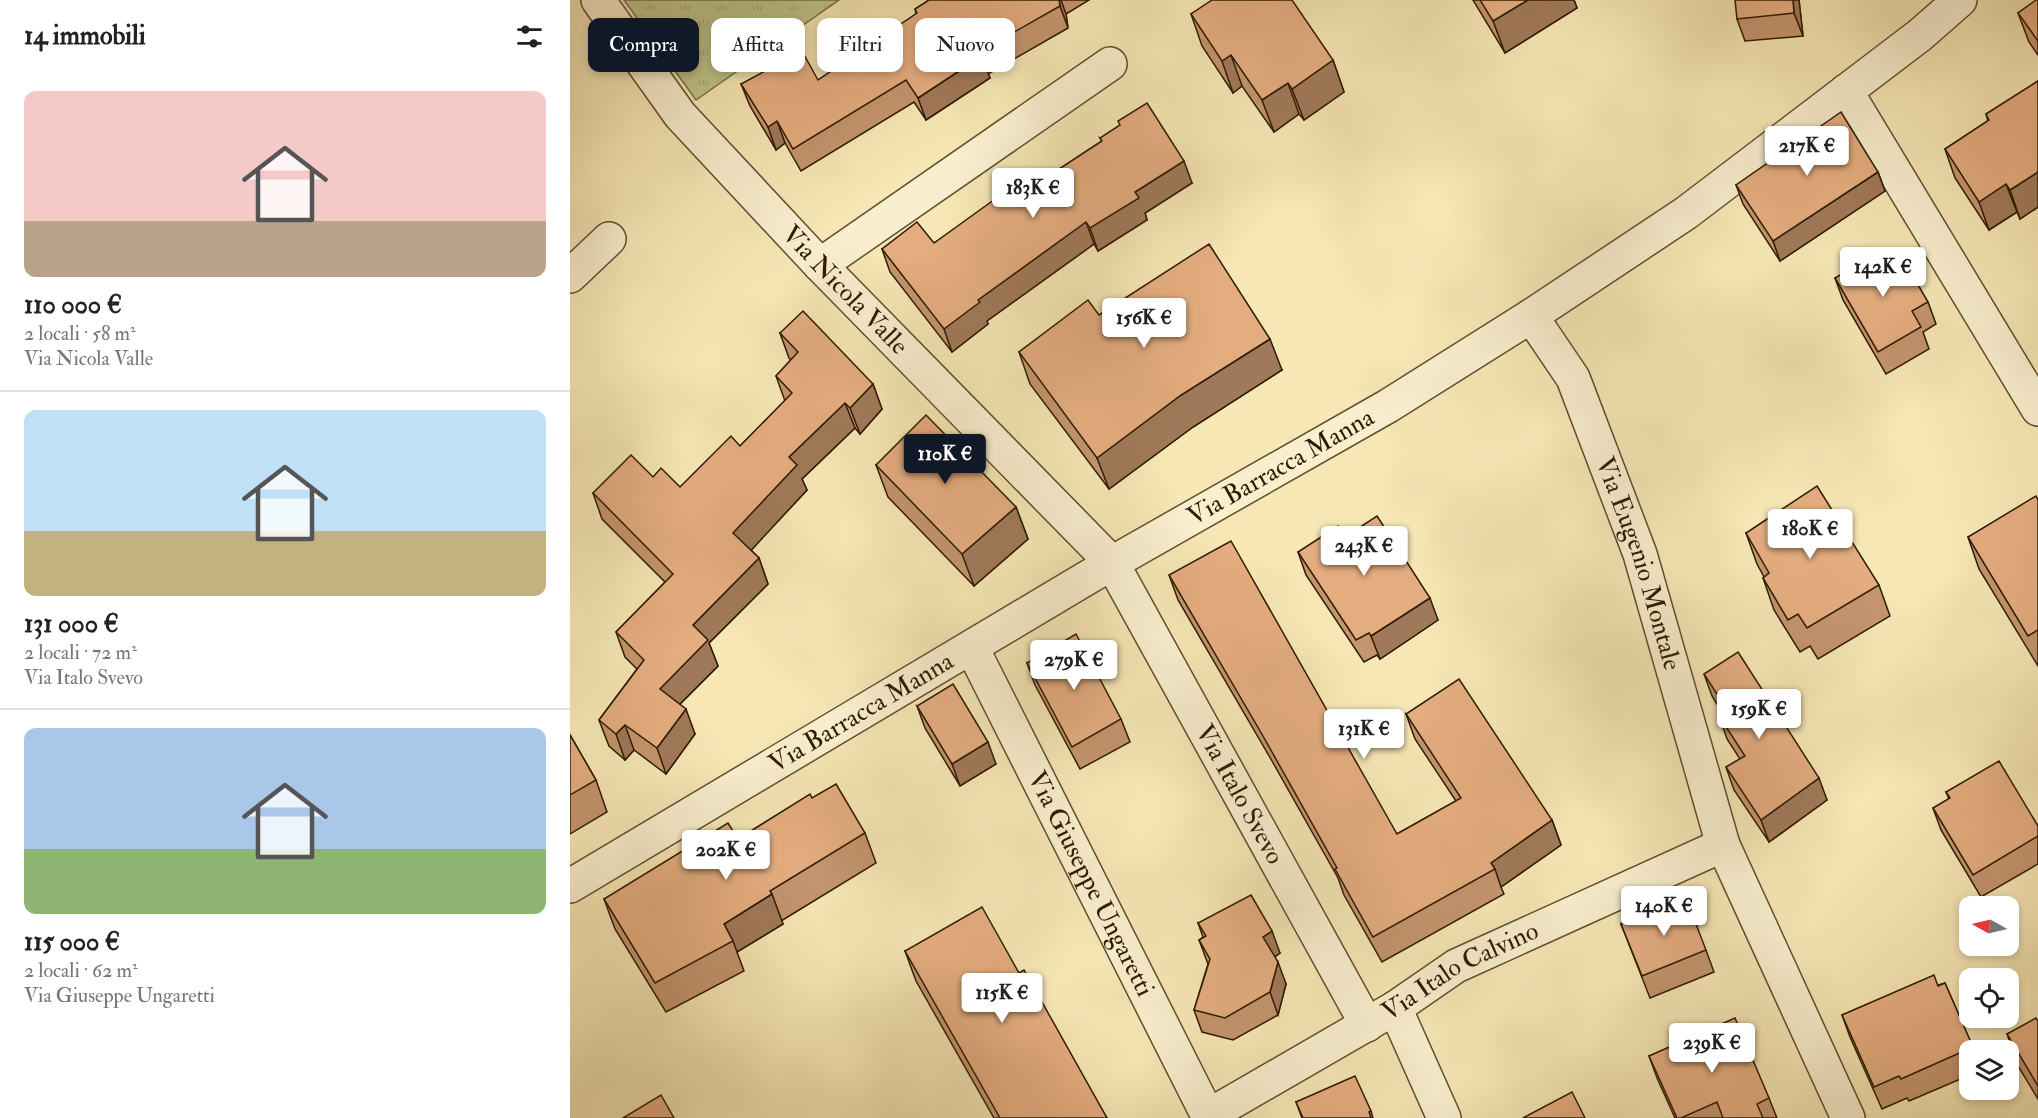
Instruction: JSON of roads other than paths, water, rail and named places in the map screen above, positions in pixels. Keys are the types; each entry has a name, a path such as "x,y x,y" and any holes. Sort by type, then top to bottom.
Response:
{"street":[{"name":"Via Nicola Valle","path":"598,0 680,115 820,265 1112,563"},
{"name":"Via Barracca Manna","path":"570,886 1112,563 1388,406 1531,316 1686,213 1920,35 1960,0"},
{"path":"820,265 1110,64"},
{"path":"1846,91 2038,409"},
{"path":"570,276 609,239"},
{"name":"Via Eugenio Montale","path":"1531,316 1573,378 1640,554 1723,845 1848,1118"},
{"name":"Via Italo Svevo","path":"1112,563 1367,1025"},
{"name":"Via Giuseppe Ungaretti","path":"972,648 1209,1117"},
{"name":"Via Italo Calvino","path":"1209,1117 1395,1008 1456,966 1723,845"},
{"path":"1395,1008 1444,1118"}]}
